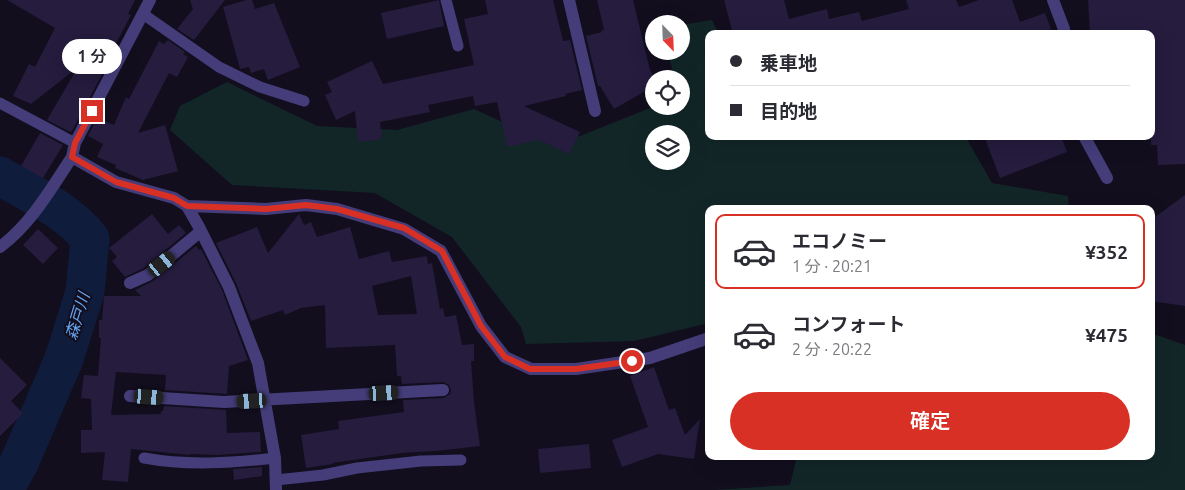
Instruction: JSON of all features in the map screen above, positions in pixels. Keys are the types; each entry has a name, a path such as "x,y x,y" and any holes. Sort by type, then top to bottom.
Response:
{"street":[{"path":"0,246 9,240 34,214 72,157 75,143 150,0"},
{"path":"569,0 596,112"},
{"path":"1053,0 1064,30"},
{"path":"1086,140 1107,178"},
{"path":"72,157 116,182 174,198 187,206 229,287 258,363 275,458 276,485"},
{"path":"187,206 266,209 306,205 337,209 404,228 442,251 481,326 505,357 530,369 576,369 650,358 705,339"},
{"path":"130,283 148,275 201,231"},
{"path":"130,396 224,402 442,390"}],"lane":[{"path":"446,0 458,46"},
{"path":"142,14 218,68 260,87 304,100"},
{"path":"0,104 75,143"},
{"path":"144,458 168,462 222,463 275,458"},
{"path":"276,485 357,468 460,460"}],"green space":[{"path":"712,20 717,30 705,30 705,140 967,140 992,183 1068,196 1069,205 705,205 705,324 634,341 526,344 521,327 452,237 375,193 232,185 170,130 180,106 227,82 317,126 397,130 474,109 555,146 645,110 645,115 690,115 690,70 672,70 670,60 690,60 690,24"},
{"path":"1155,334 1185,345 1185,490 714,490 790,485 796,460 1155,460"}],"building":[{"path":"7,0 135,0 128,14 131,15 112,51 114,52 70,132 47,120 78,67 31,104 13,96 29,64 35,67 55,28"},
{"path":"190,0 225,0 194,40 177,29 193,9"},
{"path":"252,0 255,9 274,3 300,67 268,80 264,69 251,73 249,67 240,69 223,7"},
{"path":"439,0 444,26 387,39 381,13"},
{"path":"485,0 553,0 563,41 570,40 582,90 565,94 566,96 524,106 580,132 569,154 539,140 507,147 497,102 475,106 473,96 428,105 430,112 380,122 382,139 358,142 355,111 336,120 325,95 332,92 327,82 372,61 383,84 474,65 464,19 488,14"},
{"path":"597,0 633,0 645,49 645,60 648,60 650,70 645,70 645,91 614,109 600,86 598,86 586,36 604,30"},
{"path":"724,0 784,0 789,19 827,9 829,19 859,12 862,21 909,9 906,0 956,0 959,7 979,0 1012,0 1020,22 1045,13 1051,29 1049,30 732,30"},
{"path":"1088,0 1185,0 1185,164 1158,165 1157,145 1151,145 1151,140 1155,140 1155,30 1090,30"},
{"path":"168,40 185,52 183,54 188,57 177,77 169,73 138,133 165,125 178,171 143,180 115,168 116,165 97,157 103,144 88,136 97,118 114,125 126,97 129,99 159,41 164,44"},
{"path":"40,133 63,145 43,178 21,166"},
{"path":"986,140 1062,140 1067,152 1000,178"},
{"path":"1185,195 1185,306 1155,302 1155,217"},
{"path":"152,214 168,234 179,225 186,233 144,268 125,277 112,261 117,257 109,248"},
{"path":"299,214 304,225 311,222 317,237 350,227 359,259 389,251 392,262 427,256 428,264 432,263 440,309 443,308 445,317 456,315 462,345 474,344 474,361 471,361 480,446 402,453 306,468 301,435 339,429 338,421 404,412 403,400 444,398 450,394 451,390 449,385 443,382 402,384 401,376 397,376 395,345 326,348 325,305 301,308 285,315 283,310 251,321 236,283 216,243 257,227 268,253","holes":["411,276 417,314 378,315 372,286"]},
{"path":"38,229 58,248 43,264 23,245"},
{"path":"196,246 199,250 201,249 222,290 248,360 229,366 227,394 165,390 166,375 116,372 111,415 161,414 164,406 226,410 227,433 260,432 261,452 190,455 131,449 128,482 102,480 105,452 81,453 81,430 92,430 91,399 81,398 84,375 98,376 101,338 99,338 99,320 102,320 104,296 141,296 135,290 153,281"},
{"path":"0,358 27,385 11,401 23,413 0,436"},
{"path":"654,367 669,410 675,408 685,435 700,419 694,459 658,454 622,467 612,440 648,427 630,376"},
{"path":"589,444 591,468 540,473 538,449"},
{"path":"262,467 262,476 234,480 233,469"}],"waterway":[{"name":"森戸川","path":"0,176 37,196 60,212 90,239 85,292 64,359 19,463 4,490"}],"route":[{"path":"92,111 75,143 72,157 116,182 174,198 187,206 266,209 306,205 337,209 404,228 442,251 481,326 505,357 530,369 576,369 632,361"}]}
